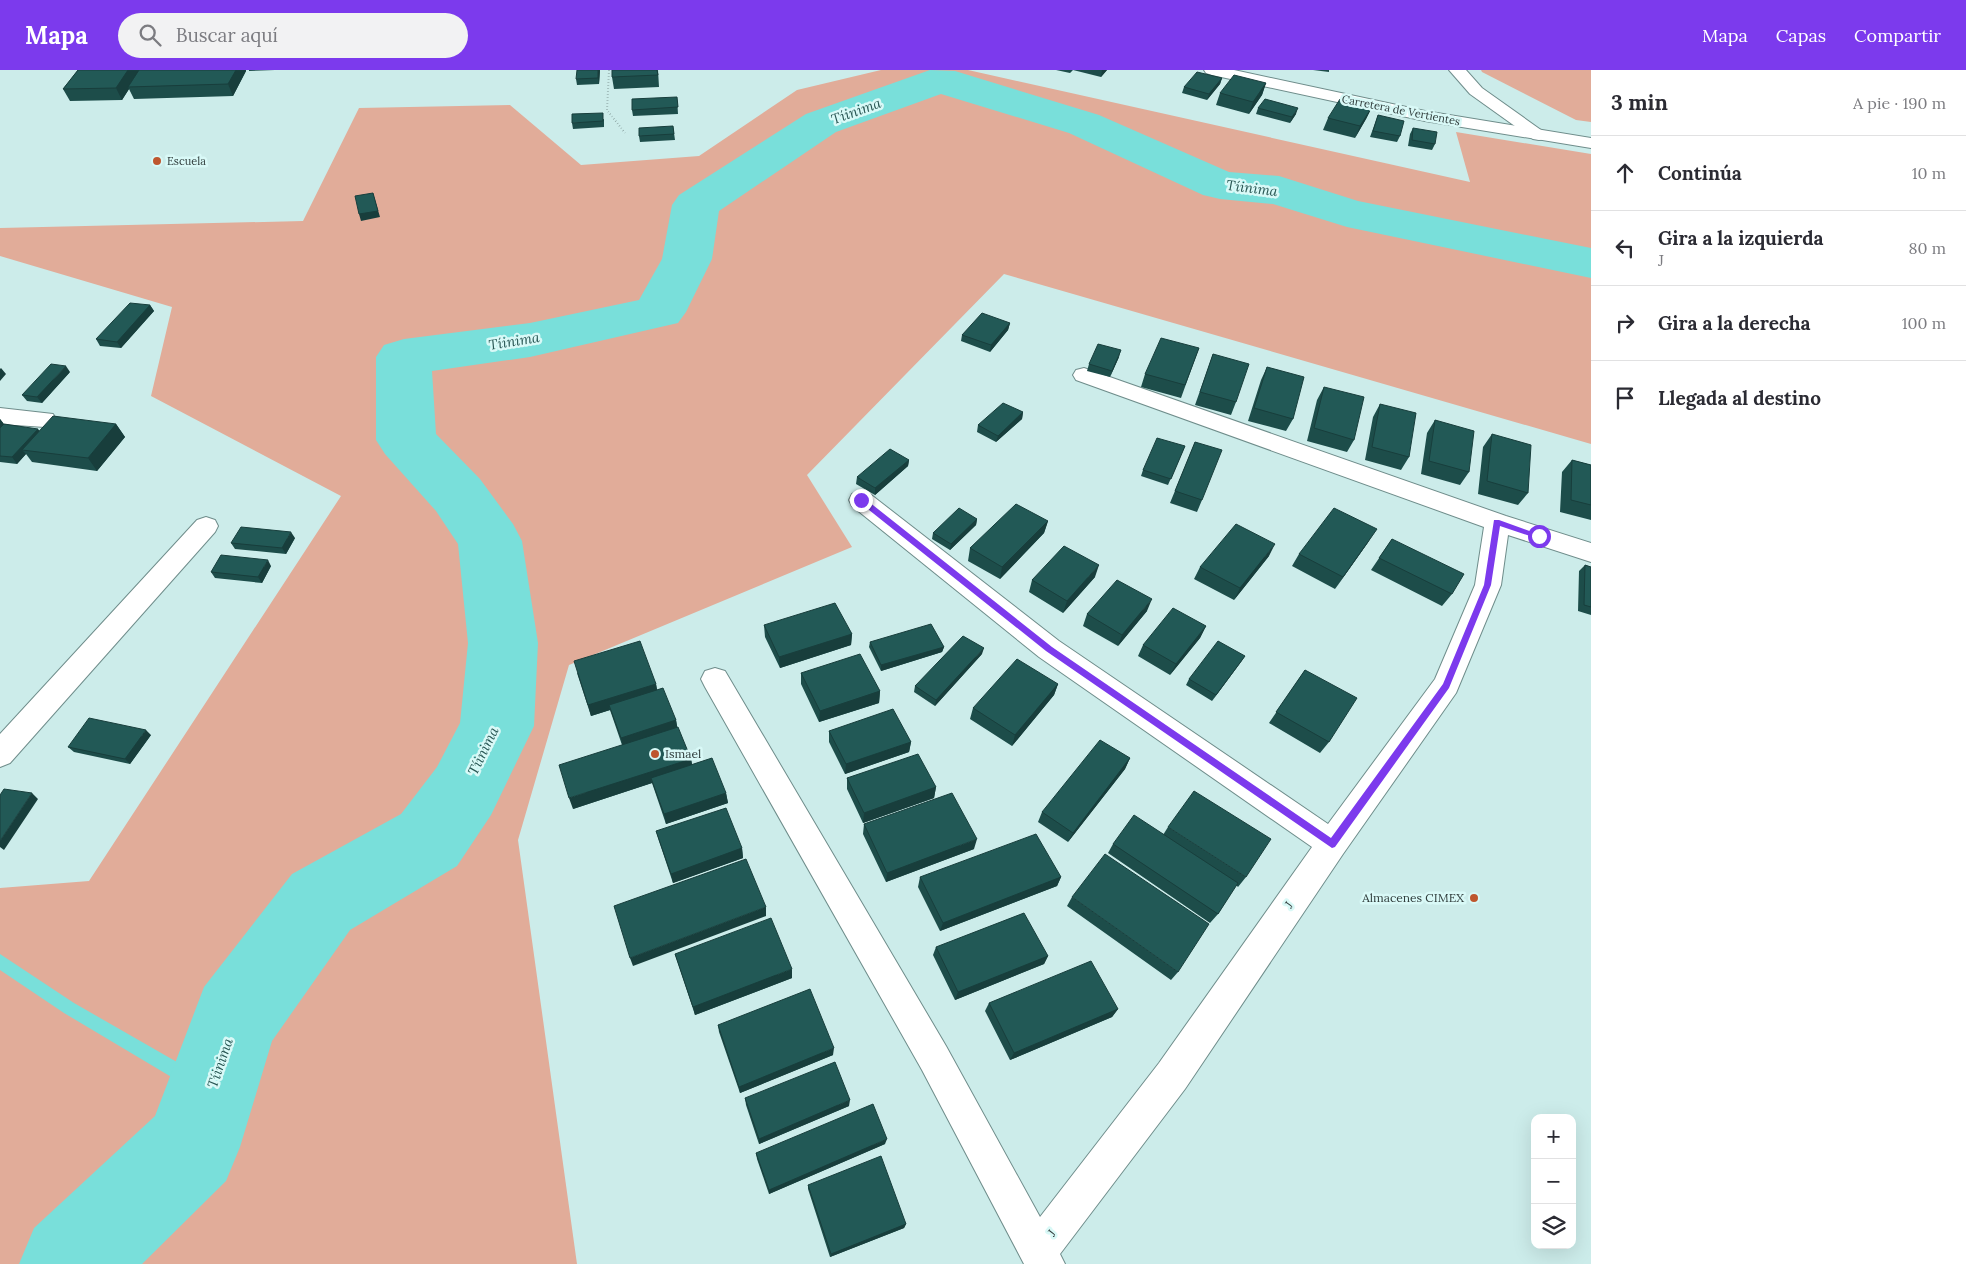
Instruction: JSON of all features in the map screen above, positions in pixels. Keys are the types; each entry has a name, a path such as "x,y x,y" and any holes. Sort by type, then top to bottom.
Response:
{"street":[{"name":"Carretera de Vertientes","path":"1212,70 1425,116 1591,144"},
{"path":"1457,70 1476,91 1539,135"},
{"path":"1084,375 1497,522 1591,553"},
{"path":"0,416 44,419"},
{"path":"861,500 1049,649 1332,844"},
{"name":"J","path":"1042,1258 1172,1076 1332,844 1446,685 1488,585 1497,522"},
{"path":"0,754 206,526"},
{"path":"715,679 934,1058 1042,1258"}],"path":[{"path":"609,70 608,110 625,133"}],"shaded area":[{"path":"881,70 968,70 1470,182 1456,132 1591,154 1591,444 1004,274 807,475 852,547 569,665 518,840 577,1264 0,1264 0,888 89,881 341,496 151,396 172,307 0,256 0,228 303,221 359,108 510,105 581,165 699,156 797,90"},
{"path":"1481,70 1591,70 1591,122 1576,120"}],"building":[{"path":"78,70 128,70 116,88 63,89"},
{"path":"139,70 236,70 228,84 128,87"},
{"path":"577,70 598,70 598,78 576,79"},
{"path":"612,70 657,70 658,75 612,77"},
{"path":"1197,72 1222,78 1209,94 1184,87"},
{"path":"1234,75 1266,83 1253,102 1220,93"},
{"path":"677,97 678,107 632,110 632,99"},
{"path":"1265,99 1298,108 1292,117 1258,108"},
{"path":"1340,99 1372,107 1360,126 1328,118"},
{"path":"603,113 603,121 572,123 572,114"},
{"path":"1378,115 1404,121 1400,136 1373,131"},
{"path":"673,126 674,134 639,136 639,128"},
{"path":"1413,128 1437,132 1435,144 1412,140"},
{"path":"373,193 378,211 359,214 355,196"},
{"path":"130,303 150,305 117,342 96,339"},
{"path":"982,313 1010,323 991,345 962,335"},
{"path":"1161,338 1199,348 1185,385 1145,374"},
{"path":"1098,344 1121,350 1112,371 1089,364"},
{"path":"1213,354 1249,364 1236,402 1200,392"},
{"path":"51,364 66,366 37,397 22,395"},
{"path":"1267,367 1304,377 1293,419 1254,408"},
{"path":"1324,387 1364,397 1354,440 1314,428"},
{"path":"1003,403 1023,412 998,436 978,425"},
{"path":"1380,404 1416,413 1409,457 1372,447"},
{"path":"53,416 116,424 88,458 22,450"},
{"path":"1435,420 1474,431 1469,472 1429,461"},
{"path":"4,424 38,429 12,457 0,456 0,428"},
{"path":"1492,434 1531,445 1528,493 1487,481"},
{"path":"1157,438 1185,446 1171,479 1143,470"},
{"path":"1195,442 1222,450 1202,500 1175,491"},
{"path":"890,449 909,460 875,488 857,477"},
{"path":"1572,460 1591,465 1591,505 1571,500"},
{"path":"1016,504 1048,521 1002,567 970,548"},
{"path":"959,508 977,519 951,544 933,533"},
{"path":"1334,508 1377,529 1343,577 1299,554"},
{"path":"1236,524 1275,544 1240,588 1200,567"},
{"path":"241,527 291,532 282,548 231,543"},
{"path":"1392,539 1464,574 1452,594 1379,558"},
{"path":"1064,546 1099,565 1067,601 1032,580"},
{"path":"221,555 268,560 258,577 211,572"},
{"path":"1585,565 1591,567 1591,607 1584,605"},
{"path":"1117,580 1152,599 1122,635 1087,614"},
{"path":"835,603 852,634 779,657 764,625"},
{"path":"1173,608 1206,626 1176,664 1143,645"},
{"path":"931,624 944,647 881,665 870,642"},
{"path":"963,636 984,648 936,700 915,686"},
{"path":"640,641 656,684 588,705 574,661"},
{"path":"1218,641 1245,656 1216,695 1189,679"},
{"path":"860,654 880,691 820,711 801,673"},
{"path":"1017,659 1058,684 1015,735 973,708"},
{"path":"1305,670 1357,698 1329,742 1276,712"},
{"path":"663,688 676,720 621,738 609,705"},
{"path":"893,709 911,742 846,764 829,731"},
{"path":"89,718 146,730 125,759 68,747"},
{"path":"678,727 691,759 569,798 559,765"},
{"path":"1100,740 1130,758 1073,833 1042,812"},
{"path":"918,754 936,787 864,813 847,778"},
{"path":"712,758 726,793 664,814 651,778"},
{"path":"4,789 32,793 0,841 0,795"},
{"path":"1194,791 1271,839 1246,877 1168,827"},
{"path":"952,793 977,839 887,873 864,824"},
{"path":"726,808 742,848 671,874 656,831"},
{"path":"1134,815 1238,883 1218,914 1113,844"},
{"path":"1036,834 1061,877 943,923 920,877"},
{"path":"1105,854 1209,924 1178,972 1072,897"},
{"path":"746,859 766,907 630,958 614,906"},
{"path":"1024,913 1048,956 958,992 936,947"},
{"path":"771,918 792,969 693,1007 675,954"},
{"path":"1091,961 1118,1009 1014,1053 989,1003"},
{"path":"810,989 834,1048 739,1087 718,1025"},
{"path":"835,1062 850,1100 759,1139 745,1098"},
{"path":"873,1104 887,1139 769,1190 756,1153"},
{"path":"881,1156 906,1224 831,1254 808,1185"}],"waterway":[{"name":"Tíinima","path":"70,1264 192,1147 235,1018 321,902 429,840 464,791 497,726 503,643 490,541 458,495 406,440 404,357 530,340 659,312 687,259 696,205 821,123 940,80 1084,124 1220,185 1279,190 1347,213 1591,263"},
{"path":"0,961 69,1008 211,1091"}],"place":[{"name":"Escuela","path":"157,161"},
{"name":"Ismael","path":"655,754"},
{"name":"Almacenes CIMEX","path":"1474,898"}],"route":[{"path":"861,500 1049,649 1332,844 1446,685 1488,585 1497,522 1539,536"}]}
